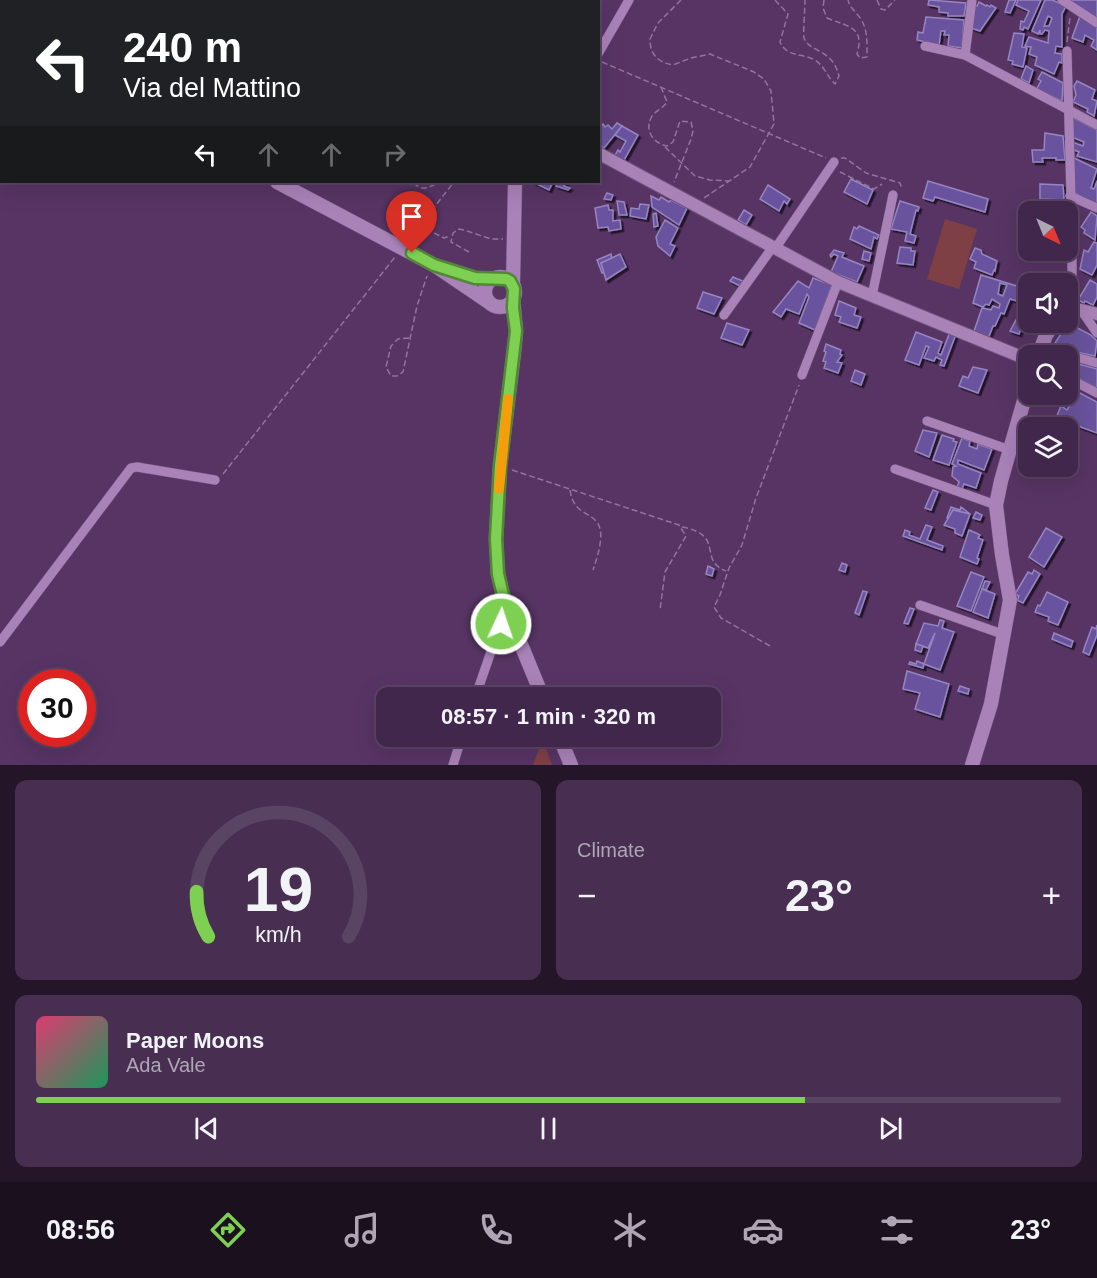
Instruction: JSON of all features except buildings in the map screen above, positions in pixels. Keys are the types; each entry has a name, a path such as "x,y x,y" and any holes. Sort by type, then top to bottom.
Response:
{"main road":[{"path":"279,183 434,265 491,303 508,322 515,339"},
{"path":"515,183 513,292 515,339 500,466 496,539 498,574 506,608 538,687"},
{"path":"491,303 485,291 489,282 508,264 513,246"},
{"path":"434,265 475,278 506,279 513,292"},
{"path":"491,303 507,305 513,292"},
{"path":"972,765 991,704 1010,600 996,506 1023,405"},
{"path":"564,747 571,765"}],"street":[{"path":"600,51 629,0"},
{"path":"965,55 972,0"},
{"path":"1062,0 1097,22"},
{"path":"925,46 965,55 1097,125"},
{"path":"1067,51 1072,273"},
{"path":"600,154 838,282 1018,356"},
{"path":"724,315 833,164"},
{"path":"872,296 893,195"},
{"path":"1070,196 1097,208"},
{"path":"802,375 838,282"},
{"path":"1078,312 1097,314"},
{"path":"1078,315 1097,333"},
{"path":"1078,359 1097,363"},
{"path":"1078,383 1097,393"},
{"path":"927,421 1010,450"},
{"path":"0,642 131,468 137,467 215,480"},
{"path":"895,469 996,506"},
{"path":"920,605 1005,635"},
{"path":"479,687 506,608"},
{"path":"453,765 459,747"}],"path":[{"path":"459,0 473,0"},
{"path":"681,0 653,31 650,39 653,54 664,63 673,65 710,54 754,72 764,80 771,91 774,124 750,167 704,198 699,207"},
{"path":"775,0 788,14 780,42 783,48 799,56 812,58 820,64 835,84 839,76 833,61 823,51 808,44 804,38 805,0"},
{"path":"824,0 823,8 827,18 852,27 858,33 860,43 857,54 860,58 864,58 867,57 867,41 863,22 849,6 848,0"},
{"path":"877,0 881,9 885,10 894,0"},
{"path":"1067,51 1070,18 1074,8"},
{"path":"600,62 769,134 833,164 874,189 882,184"},
{"path":"661,87 668,102 651,118 649,129 652,138 682,162 695,176 730,182"},
{"path":"663,146 668,146 673,142 680,121 691,122 693,131 682,162 674,181 665,188"},
{"path":"833,164 839,158 845,158 866,173 900,183 902,189"},
{"path":"366,183 392,183"},
{"path":"414,183 418,188 425,190 438,183"},
{"path":"215,480 237,458 452,183"},
{"path":"434,233 444,238 451,236 459,229 513,246"},
{"path":"451,236 451,242 469,252"},
{"path":"409,338 398,339 391,346 386,368 391,376 397,376 403,372 423,283 434,265"},
{"path":"770,646 717,614 714,607 727,572 742,545 756,498 802,375"},
{"path":"500,466 694,530 706,536 714,562 718,568 727,572"},
{"path":"570,489 571,497 577,507 593,516 601,526 602,541 593,570"},
{"path":"660,610 665,572 686,536 681,526"}],"shaded area":[{"path":"945,219 977,229 959,289 927,279"},
{"path":"540,747 546,747 552,765 533,765"}],"slow traffic":[{"path":"499,489 508,399"}],"route":[{"path":"412,253 434,265 475,278 501,277 510,281 514,289 513,308 516,331 500,466 496,539 498,574 506,608 501,624"}]}
